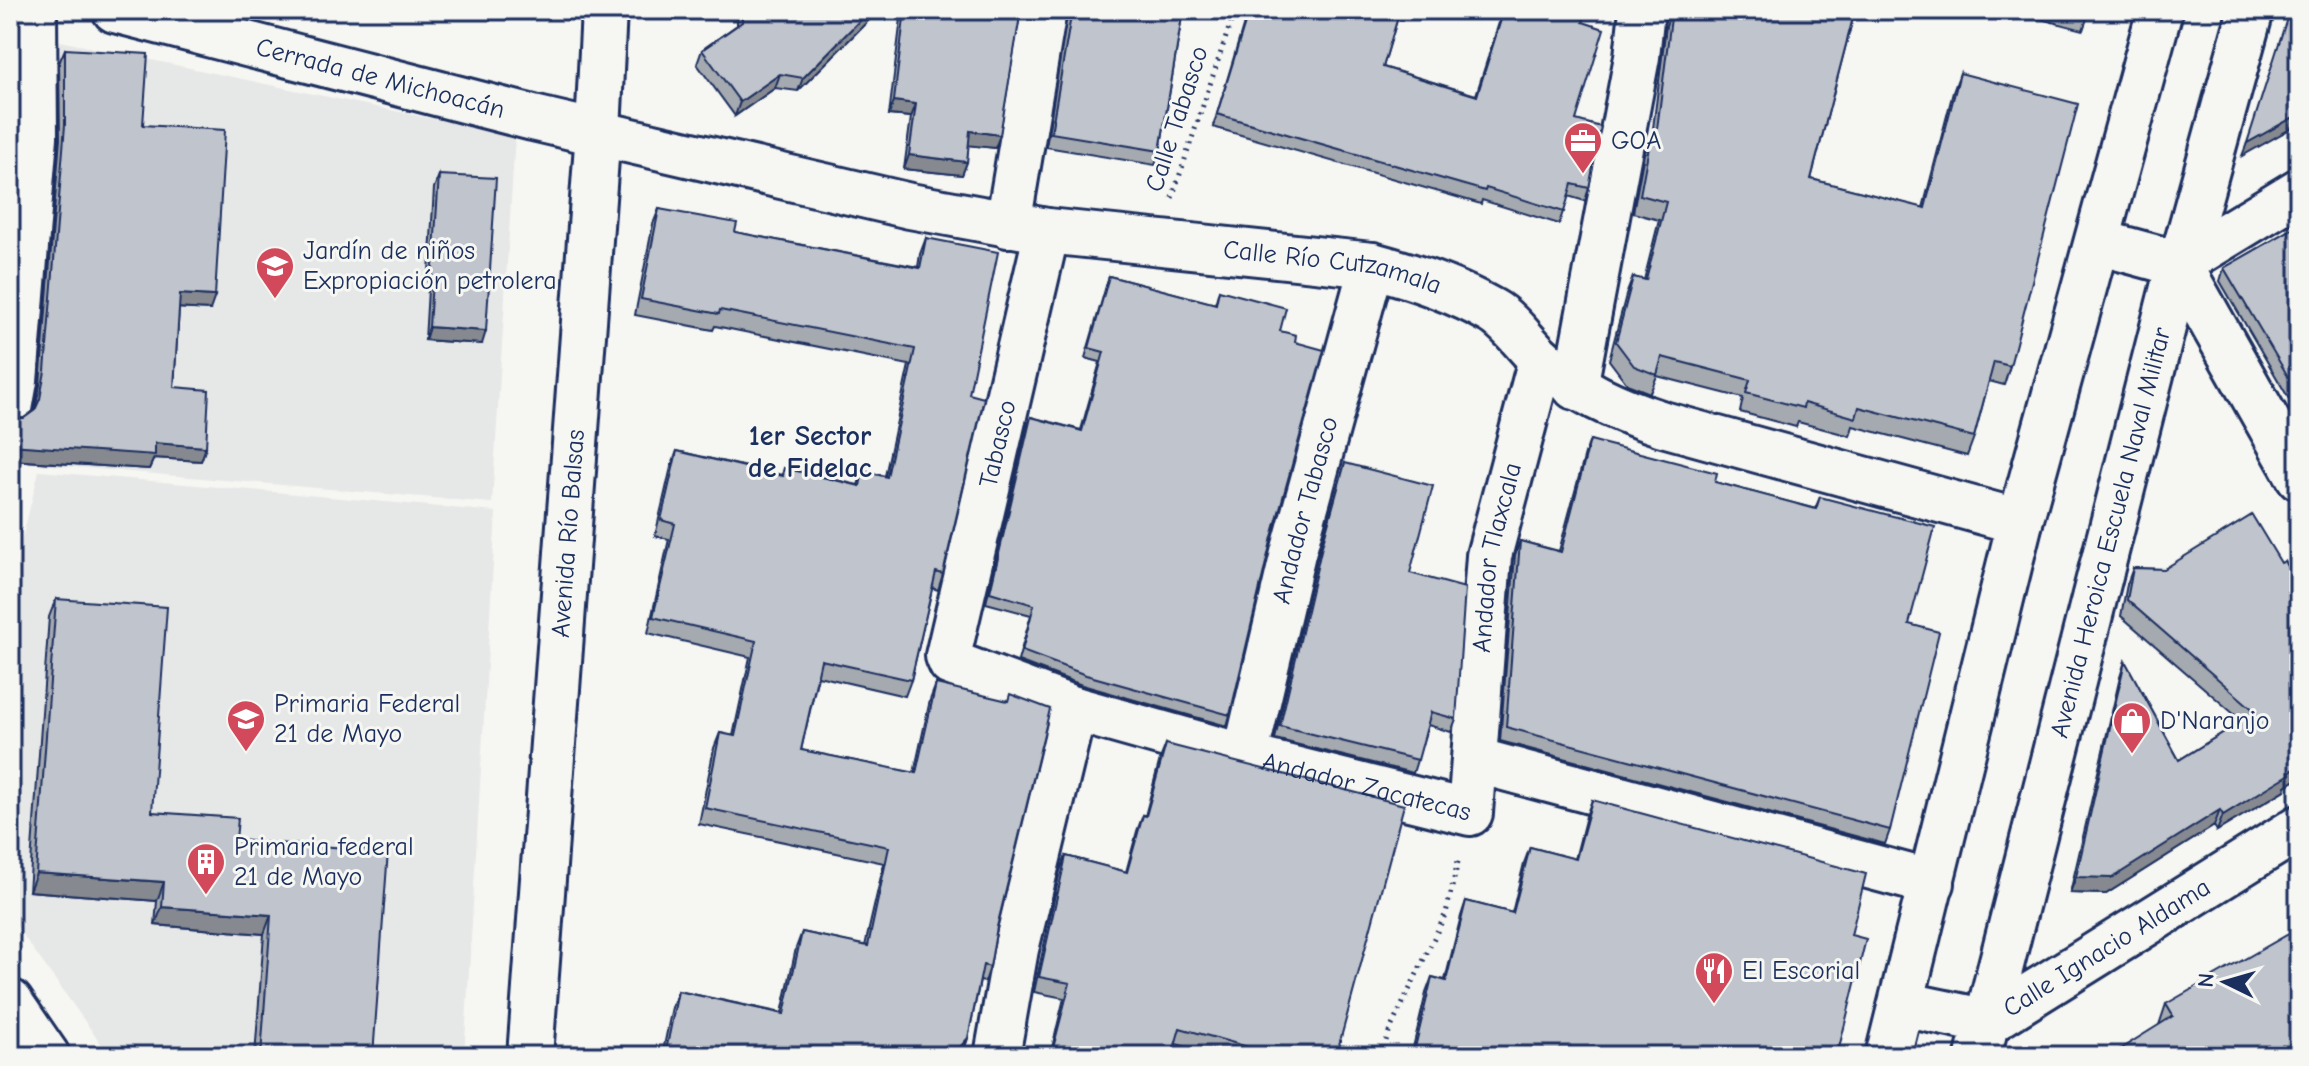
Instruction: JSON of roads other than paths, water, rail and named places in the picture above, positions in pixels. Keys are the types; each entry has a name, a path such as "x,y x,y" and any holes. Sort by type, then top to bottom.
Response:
{"street":[{"path":"10,409 15,381 35,137 34,10"},
{"name":"Cerrada de Michoacán","path":"115,10 533,118 598,131"},
{"name":"Avenida Río Balsas","path":"530,1056 598,131 604,10"},
{"name":"Tabasco","path":"948,656 1028,228 1044,10"},
{"path":"1575,387 1635,72 1642,10"},
{"path":"1888,1056 2020,522 2160,10"},
{"name":"Avenida Heroica Escuela Naval Militar","path":"1983,1039 2179,264 2251,10"},
{"name":"Calle Río Cutzamala","path":"598,131 910,206 1028,228 1372,265 1408,275 1495,312 1541,359 1575,387 1621,410 2020,522"},
{"path":"2179,264 2299,191"},
{"path":"2098,242 2179,264 2299,477"},
{"name":"Andador Tabasco","path":"1245,757 1293,553 1372,265"},
{"name":"Andador Tlaxcala","path":"1475,760 1489,556 1541,359"},
{"name":"Andador Zacatecas","path":"948,656 958,668 1074,709 1245,757 1470,813 1475,760 1932,883"},
{"path":"997,1056 1016,949 1074,709"},
{"name":"Calle Ignacio Aldama","path":"1902,1004 1983,1039 2299,828"},
{"path":"10,1002 47,1056"}],"place":[{"name":"GOA","path":"1583,175"},
{"name":"Jardín de niños Expropiación petrolera","path":"275,300"},
{"name":"Primaria Federal 21 de Mayo","path":"246,753"},
{"name":"D'Naranjo","path":"2132,755"},
{"name":"Primaria federal 21 de Mayo","path":"206,896"},
{"name":"El Escorial","path":"1714,1005"}],"district":[{"name":"1er Sector de Fidelac","path":"810,452"}]}
